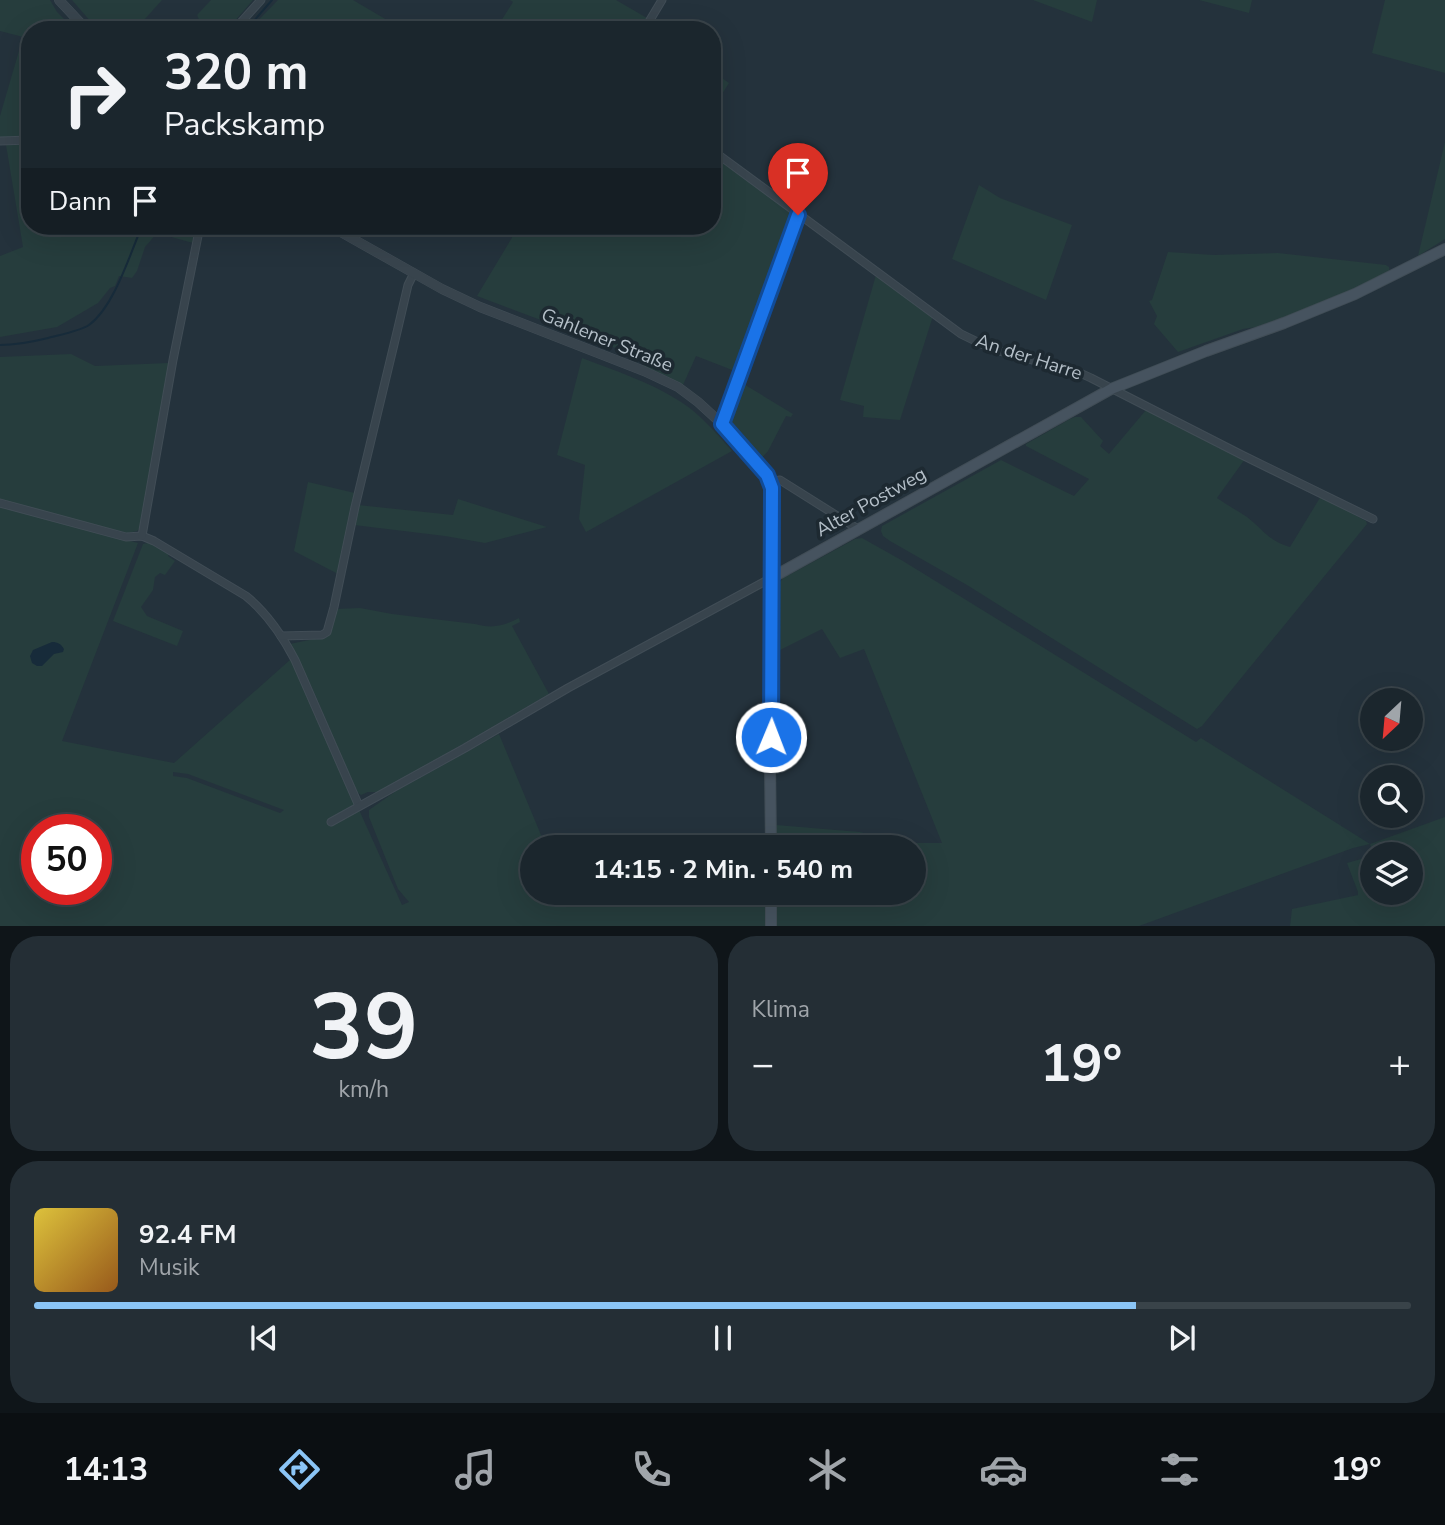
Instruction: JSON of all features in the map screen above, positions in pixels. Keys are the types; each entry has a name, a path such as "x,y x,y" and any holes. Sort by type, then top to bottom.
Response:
{"main road":[{"name":"Alter Postweg","path":"773,577 1111,389 1355,294 1445,248"},
{"path":"771,835 773,577"},
{"path":"771,905 771,926"}],"street":[{"path":"59,0 79,21"},
{"path":"242,21 261,0"},
{"path":"649,21 662,0"},
{"path":"0,141 21,140"},
{"name":"An der Harre","path":"721,156 961,334 992,349 1080,373 1373,519"},
{"path":"722,424 798,215"},
{"path":"142,536 198,235"},
{"name":"Gahlener Straße","path":"346,235 480,307 678,387 722,424 771,482"},
{"path":"281,636 322,635 327,632 405,297 414,273"},
{"path":"773,577 771,482 780,480 858,529"},
{"path":"0,503 126,537 142,536 180,555 246,596 263,611 288,646 359,806"},
{"name":"Alter Postweg","path":"331,822 568,688 773,577"}],"green space":[{"path":"0,0 50,0 66,21 21,21 21,36 0,31"},
{"path":"72,0 162,0 143,21 90,21"},
{"path":"211,0 253,0 235,21 200,21 197,15"},
{"path":"278,0 353,0 387,20 386,21 258,21"},
{"path":"510,0 616,0 647,18 645,21 501,21 513,2"},
{"path":"1033,0 1097,0 1092,22"},
{"path":"1199,0 1252,0 1249,13"},
{"path":"1385,0 1445,0 1445,73 1372,53"},
{"path":"21,44 21,137 0,138 0,116"},
{"path":"721,77 729,83 721,96"},
{"path":"1445,142 1445,239 1418,256"},
{"path":"21,144 21,235 6,145"},
{"path":"721,161 790,212 791,222 740,373 696,356 683,385 642,367 645,359 477,296 514,235 721,235"},
{"path":"979,185 1000,198 1072,225 1046,300 952,259"},
{"path":"21,235 155,235 145,247 132,278 119,276 115,286 110,288 98,303 57,327 0,337 0,256 23,247"},
{"path":"164,235 194,235 193,243"},
{"path":"1168,252 1214,255 1278,253 1386,265 1390,273 1301,311 1178,352 1154,324 1157,316 1149,301 1152,300"},
{"path":"876,275 933,316 900,420 863,417 864,406 840,400"},
{"path":"71,354 95,366 169,363 141,527 137,531 127,533 0,501 0,357"},
{"path":"582,358 645,383 681,402 702,418 732,451 586,532 579,519 585,465 557,455"},
{"path":"742,383 793,414 791,417 786,416 768,451 760,460 727,423"},
{"path":"1146,410 1245,459 1217,498 1247,517 1276,541 1290,547 1321,496 1367,524 1197,729 967,585 890,541 881,531 882,526 1001,460 1074,496 1089,479 1026,444 1070,419 1081,417 1103,441 1100,446 1109,454"},
{"path":"308,482 355,493 338,574 294,551"},
{"path":"458,499 547,527 485,543 354,525 358,505 453,515"},
{"path":"0,506 138,543 62,741 174,763 291,659 402,905 409,902 398,889 369,817 369,810 396,791 499,734 541,835 520,835 520,905 926,905 926,843 942,843 864,649 840,658 822,629 776,652 777,586 786,574 789,575 855,539 862,538 1196,742 1201,738 1367,842 1360,842 1360,846 1139,926 0,926","holes":["173,772 188,774 284,810 280,813 187,778 173,776"]},
{"path":"153,543 171,552 168,556 175,561 165,575 160,573 155,577 153,590 141,607 147,616 183,631 177,646 113,621 143,544"},
{"path":"360,608 487,626 503,625 519,618 520,622 512,626 549,694 381,792 361,795 356,791 313,690 290,644 328,636 336,609"},
{"path":"1445,817 1445,926 1290,926 1292,909 1358,895 1347,863 1360,859 1360,905 1423,905 1423,842 1376,842 1414,828 1423,828 1423,825"},
{"path":"776,825 871,835 776,835"}],"water":[{"path":"52,642 58,643 64,649 63,652 54,654 42,666 32,663 30,656 33,650"}],"waterway":[{"path":"254,21 272,0"},
{"path":"0,345 36,341 89,325 98,317 114,293 139,235"}],"route":[{"path":"771,737 772,488 767,475 722,424 798,215"}]}
